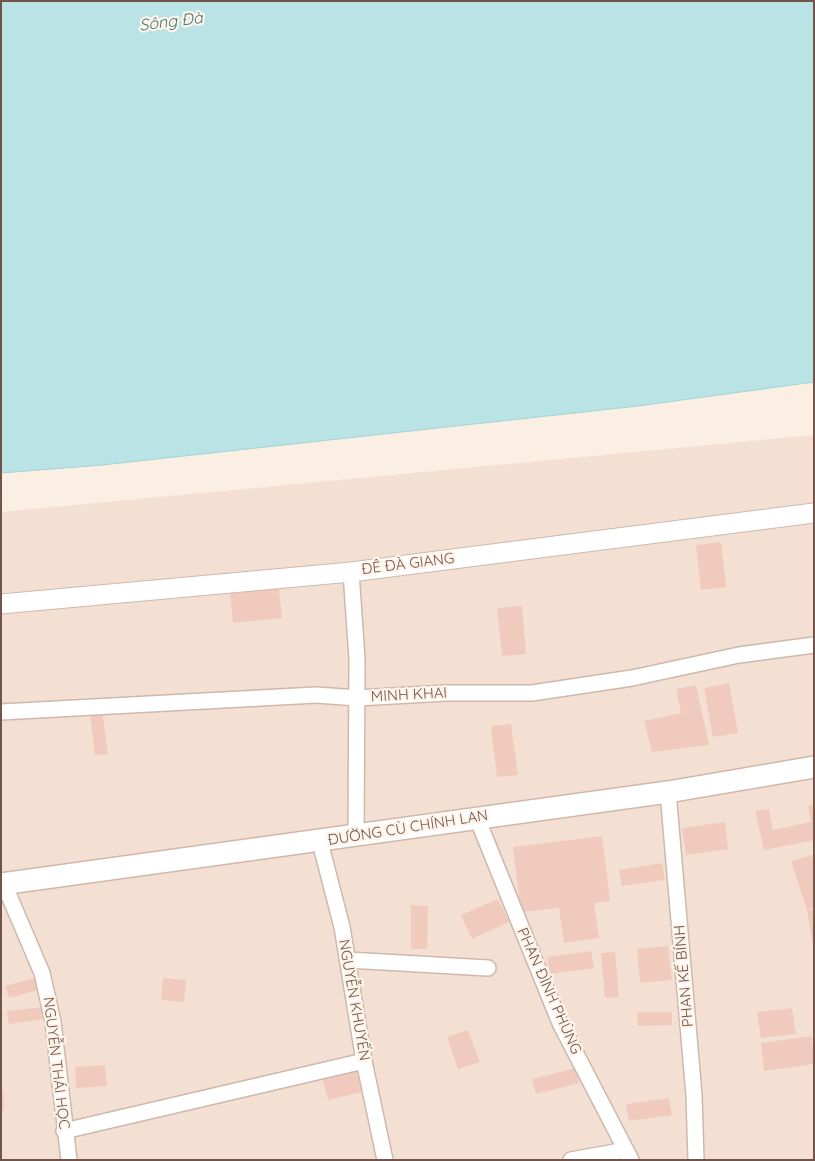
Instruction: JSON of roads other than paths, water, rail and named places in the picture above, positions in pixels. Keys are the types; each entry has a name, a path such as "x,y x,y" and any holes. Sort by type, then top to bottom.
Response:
{"main road":[{"name":"ĐƯỜNG CÙ CHÍNH LAN","path":"3,884 320,842 668,792 814,767"}],"street":[{"name":"ĐÊ ĐÀ GIANG","path":"1,604 351,572 814,513"},
{"path":"351,572 358,698 356,836"},
{"name":"MINH KHAI","path":"1,712 306,696 358,698 446,693 532,693 632,678 739,655 814,645"},
{"name":"PHAN KẾ BÍNH","path":"668,792 694,1094 696,1160"},
{"name":"PHAN ĐÌNH PHÙNG","path":"477,818 560,1023 628,1155"},
{"name":"NGUYỄN KHUYẾN","path":"320,842 342,927 364,1061 385,1160"},
{"name":"NGUYỄN THÁI HỌC","path":"3,884 42,973 53,1022 64,1131 69,1160"},
{"path":"348,960 488,968"},
{"path":"64,1131 364,1061"},
{"path":"571,1160 628,1155"}],"water":[{"name":"Sông Đà","path":"1,1 814,1 814,382 638,406 102,465 1,473"}]}
